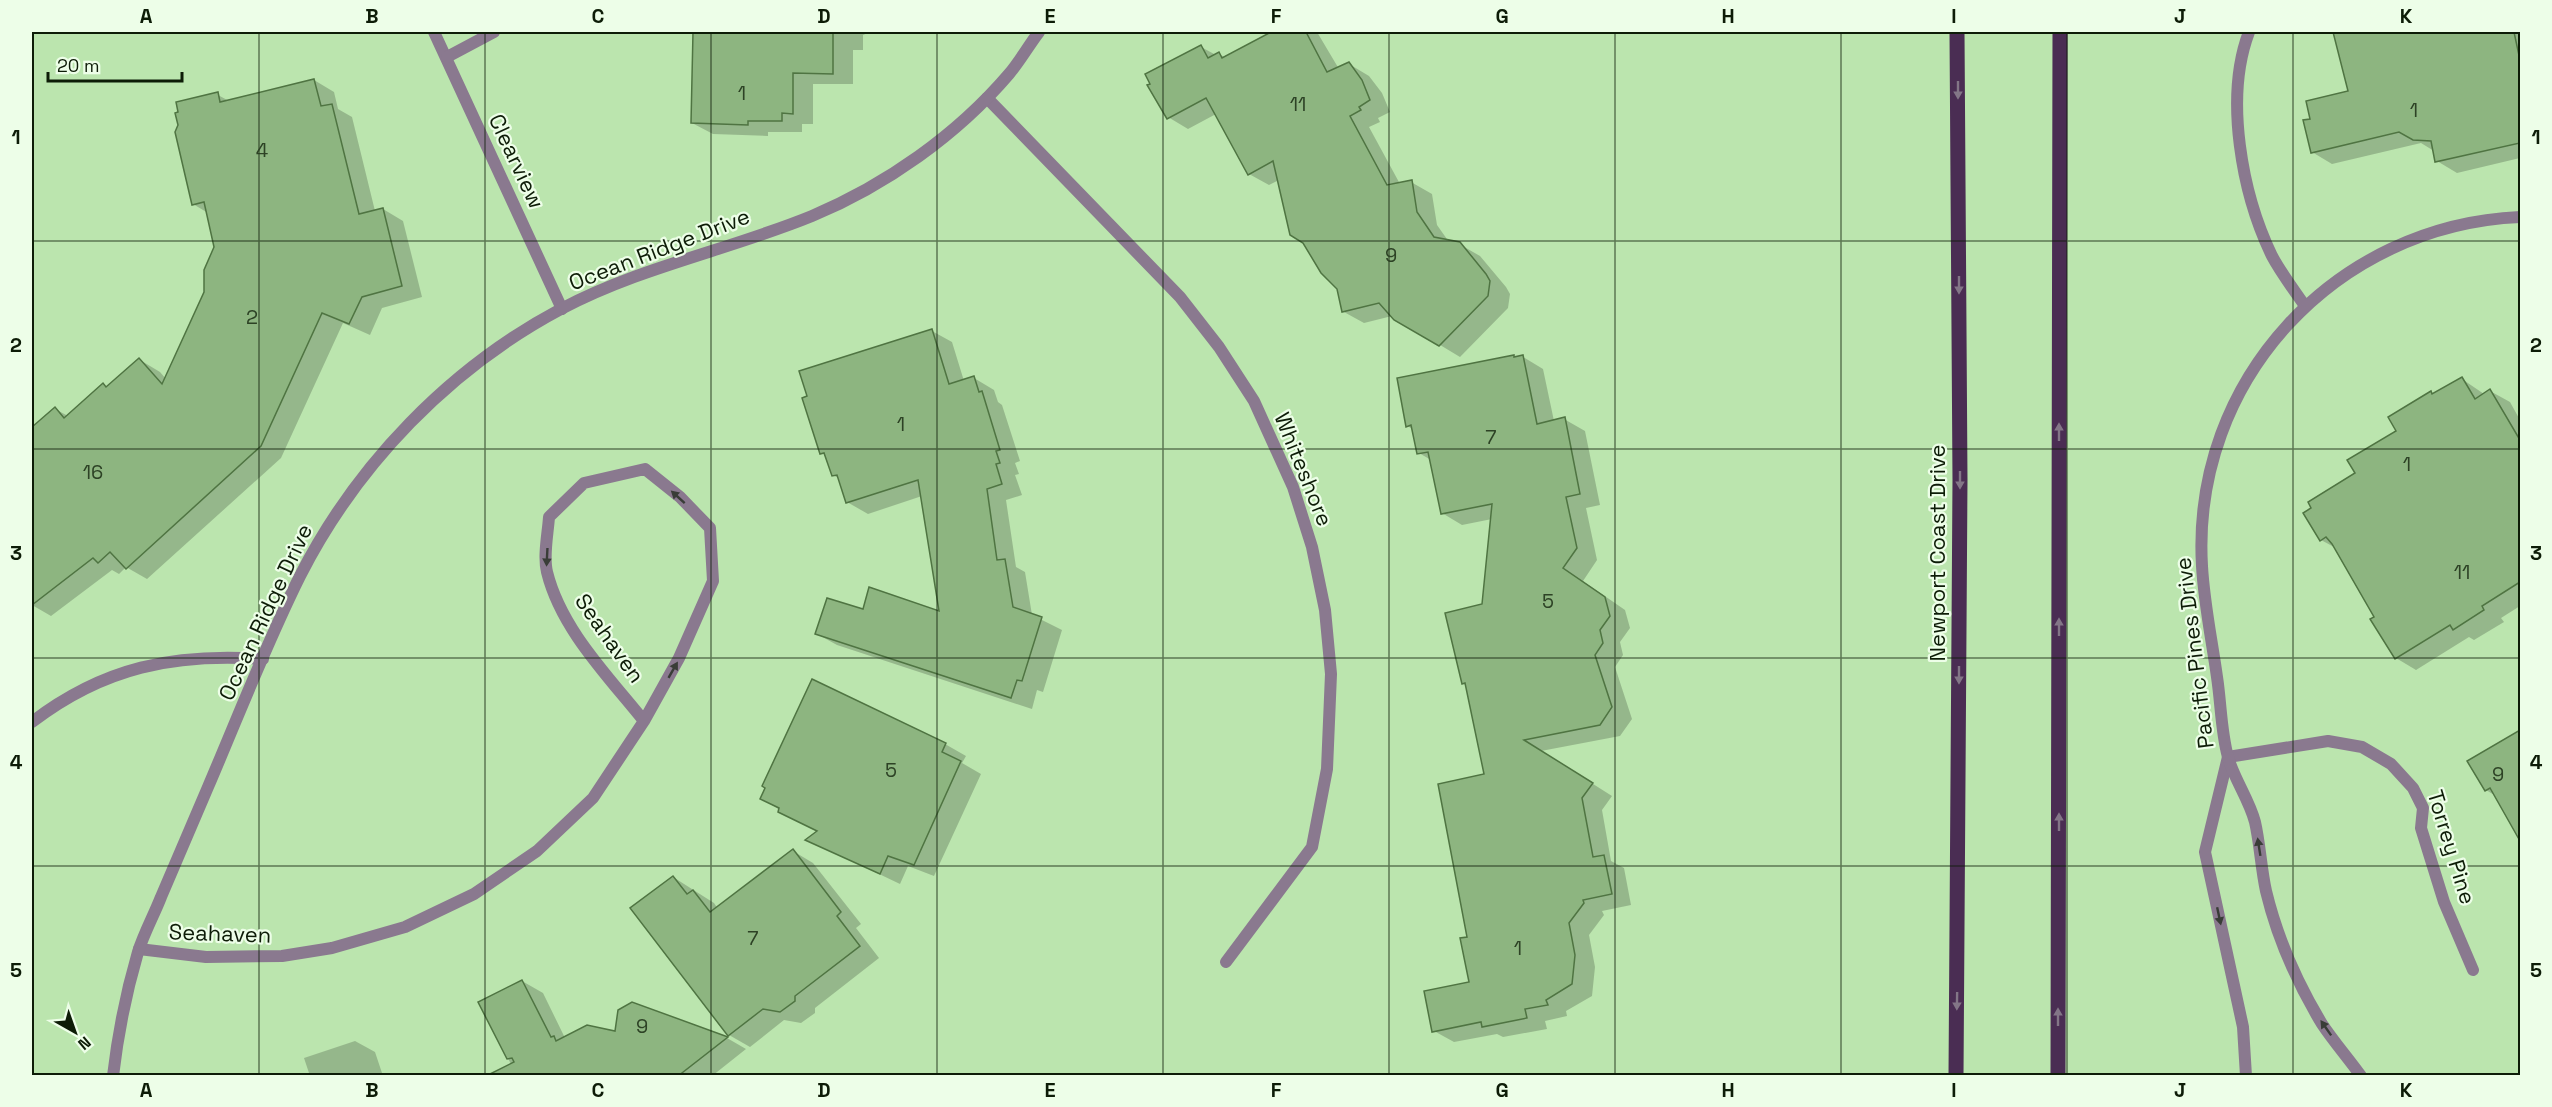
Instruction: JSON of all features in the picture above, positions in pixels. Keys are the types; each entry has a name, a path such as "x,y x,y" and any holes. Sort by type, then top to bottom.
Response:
{"main road":[{"name":"Newport Coast Drive","path":"1956,1076 1960,479 1957,32"},
{"path":"2058,1076 2060,32"}],"street":[{"name":"Clearview","path":"434,32 562,309"},
{"path":"447,57 494,32"},
{"name":"Ocean Ridge Drive","path":"113,1076 121,1017 139,949 263,659 300,576 332,521 388,445 457,378 508,340 562,309 620,282 823,211 884,180 948,135 987,98 1011,71 1039,32"},
{"path":"2249,32 2241,62 2237,112 2241,162 2253,211 2273,257 2305,306"},
{"name":"Whiteshore","path":"987,98 1180,297 1220,346 1254,401 1264,422 1293,487 1312,548 1325,610 1330,674 1327,769 1312,847 1226,962"},
{"name":"Pacific Pines Drive","path":"2361,1076 2323,1024 2289,960 2266,892 2254,820 2228,757 2202,566 2203,514 2208,480 2228,415 2253,369 2283,328 2305,306 2348,272 2394,246 2462,224 2520,217"},
{"name":"Seahaven","path":"139,949 206,957 282,956 332,948 405,927 474,894 537,851 593,798 644,721 679,658 713,581 710,528 680,497 645,469 584,483 549,517 546,570 563,615 644,721"},
{"path":"32,722 56,703 113,675 175,659 222,656 263,659"},
{"name":"Torrey Pine","path":"2228,757 2328,741 2361,747 2391,764 2413,788 2423,808 2421,828 2445,902 2473,970"},
{"name":"Pacific Pines Drive","path":"2228,757 2205,852 2243,1026 2246,1076"}],"building":[{"path":"693,32 833,32 833,74 793,73 793,114 782,113 782,121 748,121 748,125 691,123"},
{"path":"1271,32 1306,32 1327,72 1349,62 1362,80 1370,100 1359,107 1361,110 1350,116 1387,185 1412,180 1417,212 1434,237 1460,242 1490,281 1488,296 1439,346 1394,320 1379,303 1342,312 1337,289 1321,273 1303,243 1290,235 1273,161 1248,175 1206,98 1167,119 1147,85 1150,84 1145,74 1201,45 1208,58 1219,52 1222,58"},
{"path":"2333,32 2514,32 2520,60 2520,143 2435,162 2431,141 2413,140 2399,132 2311,153 2303,120 2310,119 2306,101 2348,91"},
{"path":"314,79 321,106 332,104 359,214 383,208 402,286 362,297 349,324 322,313 261,446 126,569 110,552 98,563 93,558 32,605 32,427 55,407 64,418 103,383 106,387 139,358 162,384 204,292 204,270 214,247 204,202 192,205 175,132 178,125 175,113 178,112 176,102 218,92 220,102"},
{"path":"932,329 949,384 974,376 979,392 982,391 1000,450 996,451 1000,463 996,464 1002,484 987,489 997,560 1005,559 1013,607 1042,617 1022,681 1017,680 1011,698 815,634 827,598 863,609 869,587 939,611 918,480 846,503 837,475 832,476 824,453 820,454 802,398 807,396 799,371"},
{"path":"1514,355 1514,357 1523,355 1537,424 1565,417 1580,494 1566,497 1577,548 1563,568 1605,597 1610,616 1600,630 1603,643 1595,655 1612,707 1600,725 1524,740 1593,783 1582,798 1593,857 1604,855 1612,894 1583,900 1584,903 1569,923 1575,955 1572,984 1546,1000 1548,1005 1525,1009 1527,1018 1482,1027 1481,1022 1432,1032 1424,991 1469,982 1460,938 1467,937 1438,784 1484,774 1465,683 1462,684 1445,613 1482,604 1492,504 1441,514 1428,452 1417,454 1411,425 1406,427 1397,378"},
{"path":"2462,377 2475,399 2490,389 2520,440 2520,582 2482,606 2484,610 2453,630 2450,625 2395,659 2370,619 2374,617 2332,544 2326,537 2320,541 2303,513 2311,508 2308,502 2355,473 2347,460 2396,431 2388,417 2431,391 2432,394"},
{"path":"812,679 946,743 942,752 961,761 914,865 888,856 880,874 805,840 817,831 778,812 779,808 760,799 765,788 762,786"},
{"path":"2520,730 2520,841 2490,788 2485,791 2467,761"},
{"path":"793,849 841,912 837,916 860,946 795,996 795,1001 780,1012 763,1009 728,1036 630,908 673,876 687,894 693,890 710,912"},
{"path":"522,980 551,1037 554,1036 556,1041 587,1025 615,1031 618,1010 632,1002 728,1037 678,1076 486,1076 514,1062 512,1058 507,1059 478,1002"}]}
